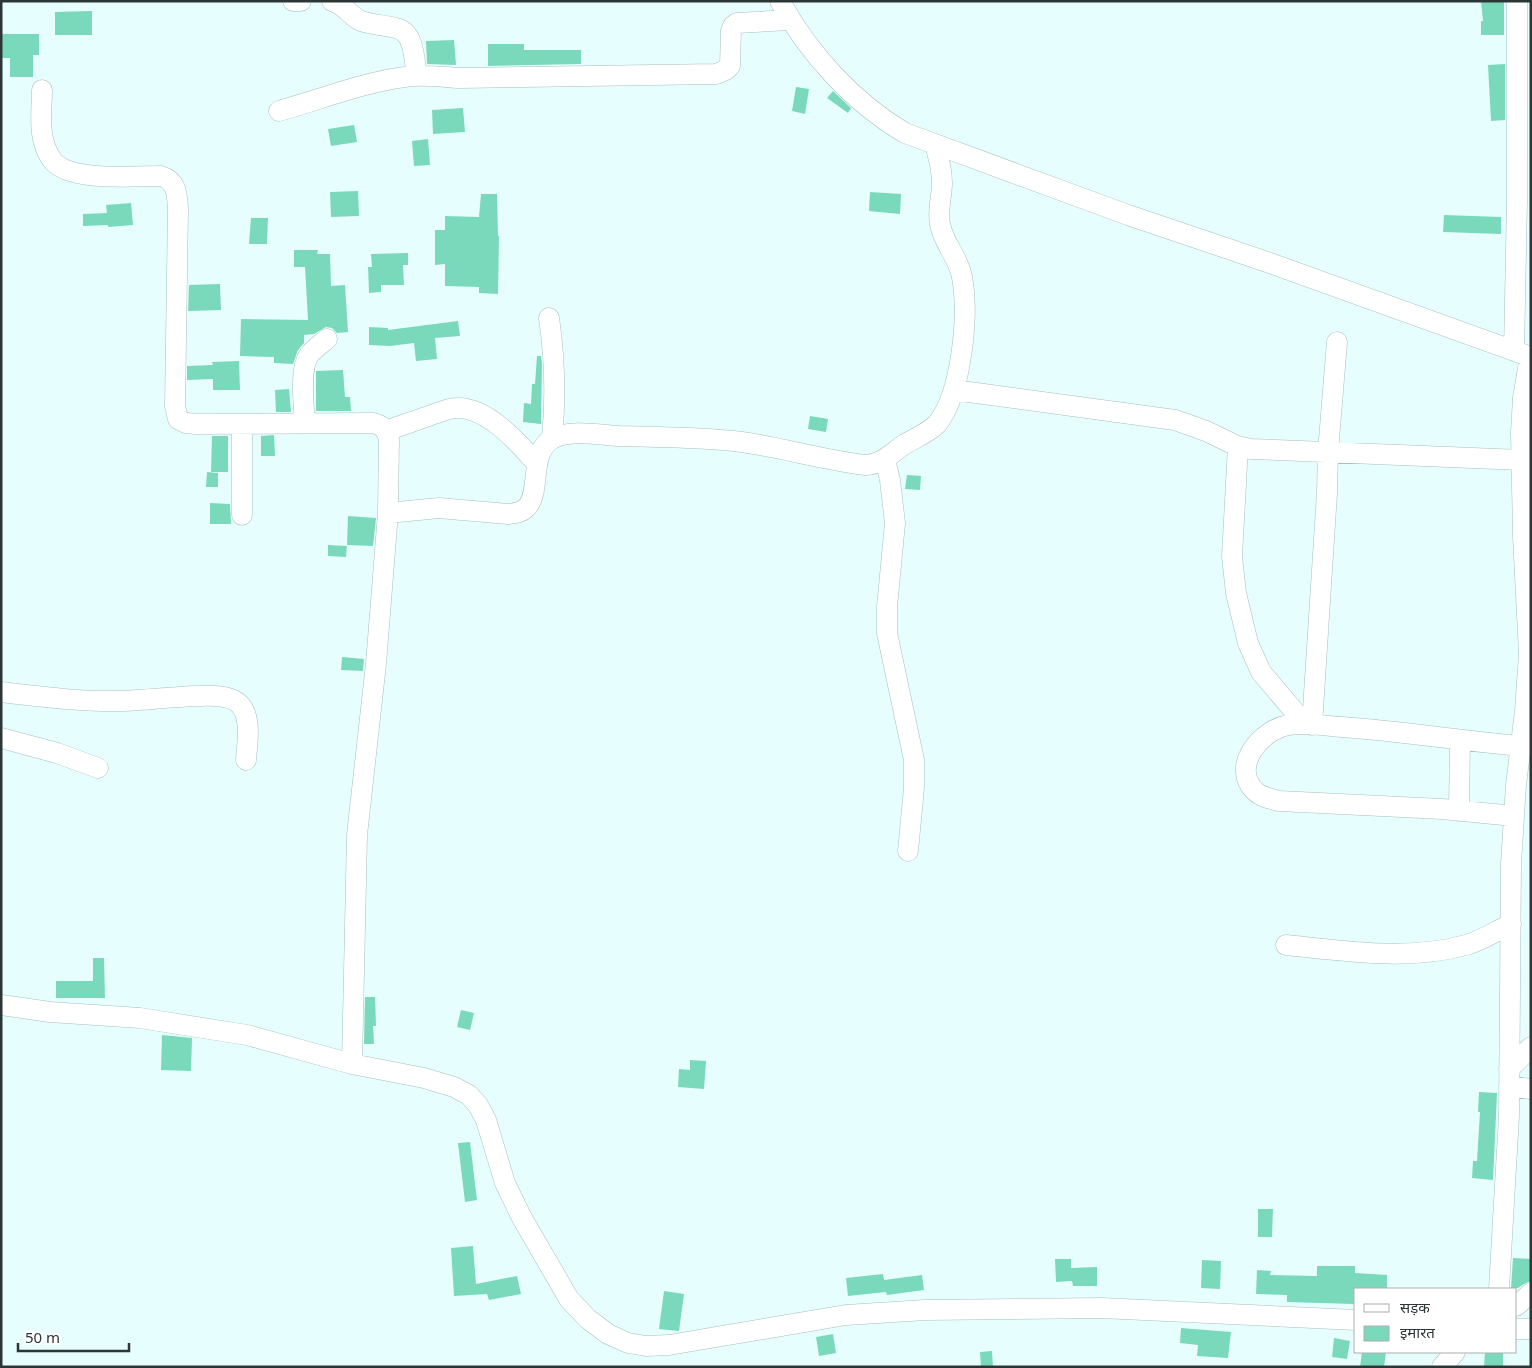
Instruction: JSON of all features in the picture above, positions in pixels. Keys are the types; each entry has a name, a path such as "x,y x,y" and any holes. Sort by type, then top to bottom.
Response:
{"street":[{"path":"293,1 301,1"},
{"path":"332,1 338,3 353,17 362,21 374,25 398,28 404,32 409,37 417,76"},
{"path":"780,1 790,20 831,71 856,98 892,126 905,133 1525,355"},
{"path":"1498,1288 1509,1116 1511,924 1519,823 1521,746 1529,654 1523,535 1522,460 1525,355 1517,200 1517,1"},
{"path":"279,111 391,80 417,76 459,78 716,74 730,66 731,31 737,23 790,20"},
{"path":"42,90 42,132 47,150 53,162 61,168 75,174 161,176 169,178 174,183 178,209 176,414 178,419 186,423 373,423 380,425 386,431 389,439 388,513 376,664 357,835 352,1064"},
{"path":"388,513 439,508 508,514 519,513 531,502 537,464 544,446 552,439 564,435 719,440 866,465 876,465 927,432 936,425 946,410 954,390 959,371 964,315 962,276 942,234 940,224 941,172 935,145"},
{"path":"549,318 556,372 556,402 552,439"},
{"path":"305,423 305,364 309,356 327,339"},
{"path":"1309,724 1337,342"},
{"path":"954,390 1175,420 1206,431 1238,446 1251,449 1522,460"},
{"path":"386,431 444,410 468,409 481,414 497,424 519,443 537,464"},
{"path":"242,424 242,515"},
{"path":"1238,446 1232,557 1236,593 1248,643 1261,672 1309,724"},
{"path":"885,460 890,480 895,523 887,607 887,633 914,760 914,788 908,851"},
{"path":"1,692 46,698 92,701 182,697 227,698 236,701 242,706 245,715 247,732 246,760"},
{"path":"1519,823 1459,811 1286,802 1267,798 1256,792 1250,785 1246,764 1253,747 1266,734 1277,727 1309,724 1384,730 1521,746"},
{"path":"1,738 57,753 98,768"},
{"path":"1459,811 1460,740"},
{"path":"1286,945 1363,952 1418,953 1468,945 1511,924"},
{"path":"1,1005 50,1012 140,1018 247,1035 352,1064 424,1078 454,1087 469,1095 478,1105 486,1120 506,1183 522,1218 569,1299 588,1319 608,1334 628,1343 646,1346 669,1345 846,1315 925,1310 1101,1308 1354,1320"},
{"path":"1509,1078 1531,1047"},
{"path":"1509,1078 1531,1089"},
{"path":"1517,1305 1531,1293"},
{"path":"1517,1329 1531,1329"},
{"path":"1442,1367 1454,1353"}],"building":[{"path":"1481,1 1504,1 1504,35 1481,35 1481,21 1483,21"},
{"path":"92,11 92,35 55,35 55,12"},
{"path":"1,34 39,34 39,55 33,55 33,77 10,77 10,58 1,58"},
{"path":"454,40 456,65 427,64 426,41"},
{"path":"488,44 524,44 524,50 581,50 581,64 488,66"},
{"path":"1505,64 1505,120 1491,121 1488,65"},
{"path":"796,87 809,89 805,114 792,111"},
{"path":"833,91 851,108 848,113 827,98"},
{"path":"463,108 465,132 433,134 432,110"},
{"path":"354,125 357,142 331,146 328,129"},
{"path":"428,139 430,165 414,166 412,141"},
{"path":"358,191 359,216 331,217 330,192"},
{"path":"870,192 901,194 900,214 869,211"},
{"path":"481,194 497,194 499,236 498,294 479,293 479,287 445,286 445,264 435,265 435,230 445,230 445,216 479,217"},
{"path":"131,203 133,225 83,226 83,214 107,213 106,205"},
{"path":"1444,215 1501,217 1501,234 1443,232"},
{"path":"251,218 268,218 267,244 249,244"},
{"path":"294,250 318,250 317,254 330,254 331,286 345,285 348,332 337,333 332,328 326,327 314,334 304,335 304,343 298,350 293,364 274,363 274,357 240,356 241,319 308,320 305,267 294,267"},
{"path":"408,253 408,265 403,265 404,285 381,285 381,292 369,293 368,267 372,267 371,254"},
{"path":"220,284 221,310 188,311 189,285"},
{"path":"458,321 460,336 435,338 437,359 416,361 414,343 390,346 369,345 369,327 388,328 388,330"},
{"path":"537,356 541,356 542,364 541,424 523,422 524,403 531,404"},
{"path":"239,361 240,390 213,390 213,379 187,380 187,366 213,365 212,362"},
{"path":"343,370 345,397 350,397 351,411 316,411 316,371"},
{"path":"289,389 291,412 276,412 275,390"},
{"path":"810,416 828,419 826,432 808,429"},
{"path":"274,435 275,456 261,456 261,436"},
{"path":"212,436 228,436 228,472 211,472"},
{"path":"207,472 218,473 218,487 206,487"},
{"path":"907,475 921,476 920,490 905,489"},
{"path":"210,503 230,504 231,524 210,524"},
{"path":"348,516 376,518 373,546 347,545"},
{"path":"328,545 347,546 346,557 328,556"},
{"path":"342,657 364,659 363,671 341,670"},
{"path":"93,958 104,958 105,998 56,998 56,981 93,981"},
{"path":"365,997 375,997 376,1026 373,1026 374,1044 364,1044"},
{"path":"461,1010 474,1013 470,1030 457,1027"},
{"path":"162,1035 192,1038 191,1071 161,1070"},
{"path":"690,1060 706,1061 704,1089 678,1087 679,1069 690,1070"},
{"path":"1479,1092 1497,1093 1493,1180 1472,1178 1473,1161 1477,1161 1480,1112 1478,1112"},
{"path":"470,1142 477,1200 465,1202 458,1143"},
{"path":"1258,1209 1273,1209 1272,1237 1258,1237"},
{"path":"473,1246 476,1284 517,1276 521,1294 489,1300 487,1294 454,1296 451,1248"},
{"path":"1513,1258 1531,1259 1531,1281 1518,1288 1511,1288"},
{"path":"1055,1259 1071,1259 1071,1268 1097,1267 1097,1286 1073,1286 1072,1281 1056,1282"},
{"path":"1202,1260 1221,1261 1220,1289 1201,1288"},
{"path":"1317,1266 1355,1266 1355,1273 1387,1275 1387,1288 1354,1288 1354,1304 1287,1302 1287,1295 1256,1294 1257,1270 1271,1271 1270,1275 1317,1276"},
{"path":"883,1274 884,1280 922,1275 924,1290 887,1295 886,1292 848,1296 846,1278"},
{"path":"664,1291 684,1294 679,1331 659,1329"},
{"path":"1181,1328 1231,1332 1228,1358 1197,1356 1198,1345 1180,1343"},
{"path":"833,1334 836,1353 819,1356 816,1337"},
{"path":"1334,1338 1350,1341 1347,1359 1332,1357"},
{"path":"992,1351 993,1367 981,1367 980,1352"},
{"path":"1362,1353 1386,1353 1384,1367 1360,1367"},
{"path":"1485,1353 1503,1353 1503,1367 1484,1367"}]}
